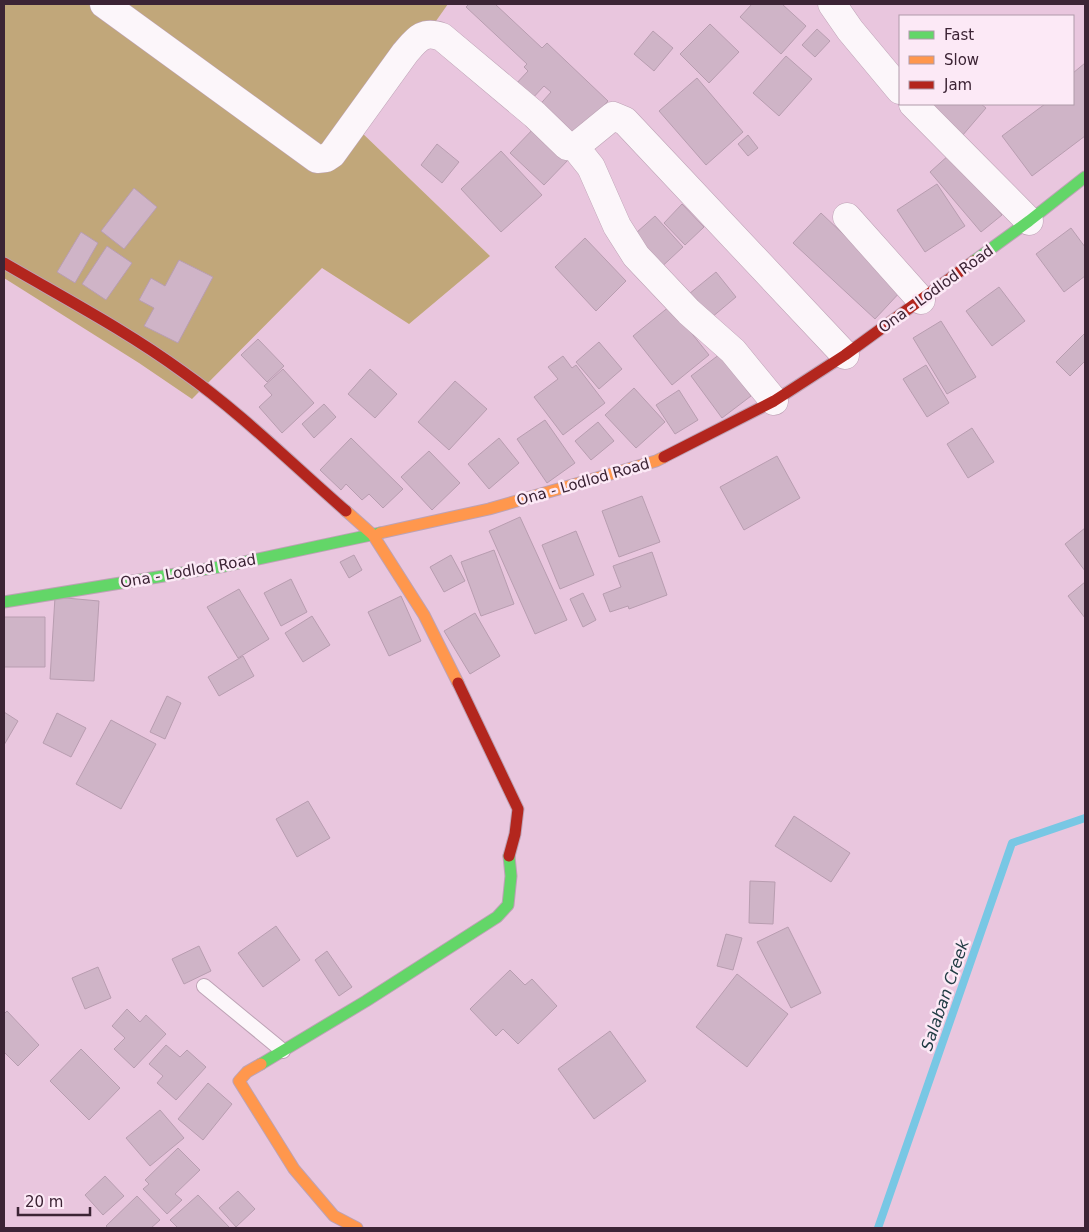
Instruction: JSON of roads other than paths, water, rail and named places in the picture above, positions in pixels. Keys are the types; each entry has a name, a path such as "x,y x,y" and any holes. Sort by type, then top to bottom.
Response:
{"street":[{"path":"104,4 317,159 326,158 332,154 405,53 419,37 432,34 442,37 535,115 567,146 575,146 613,116 625,121 845,355"},
{"path":"832,4 850,30 899,89"},
{"path":"914,105 1029,221"},
{"path":"575,146 591,167 617,226 636,256 689,312 733,351 774,401"},
{"name":"Ona - Lodlod Road","path":"4,602 225,566 489,509 656,461 774,401 845,355 1029,221 1085,177"},
{"path":"847,217 921,300"},
{"path":"4,263 115,328 182,371 222,401 373,534 424,615 518,808 515,834 508,858 511,876 509,900 506,908 497,917 366,1001 247,1072 239,1081 240,1086 294,1169 334,1216 357,1228"}],"lane":[{"path":"204,986 283,1050"}],"waterway":[{"name":"Salaban Creek","path":"878,1228 1012,843 1085,818"}]}
